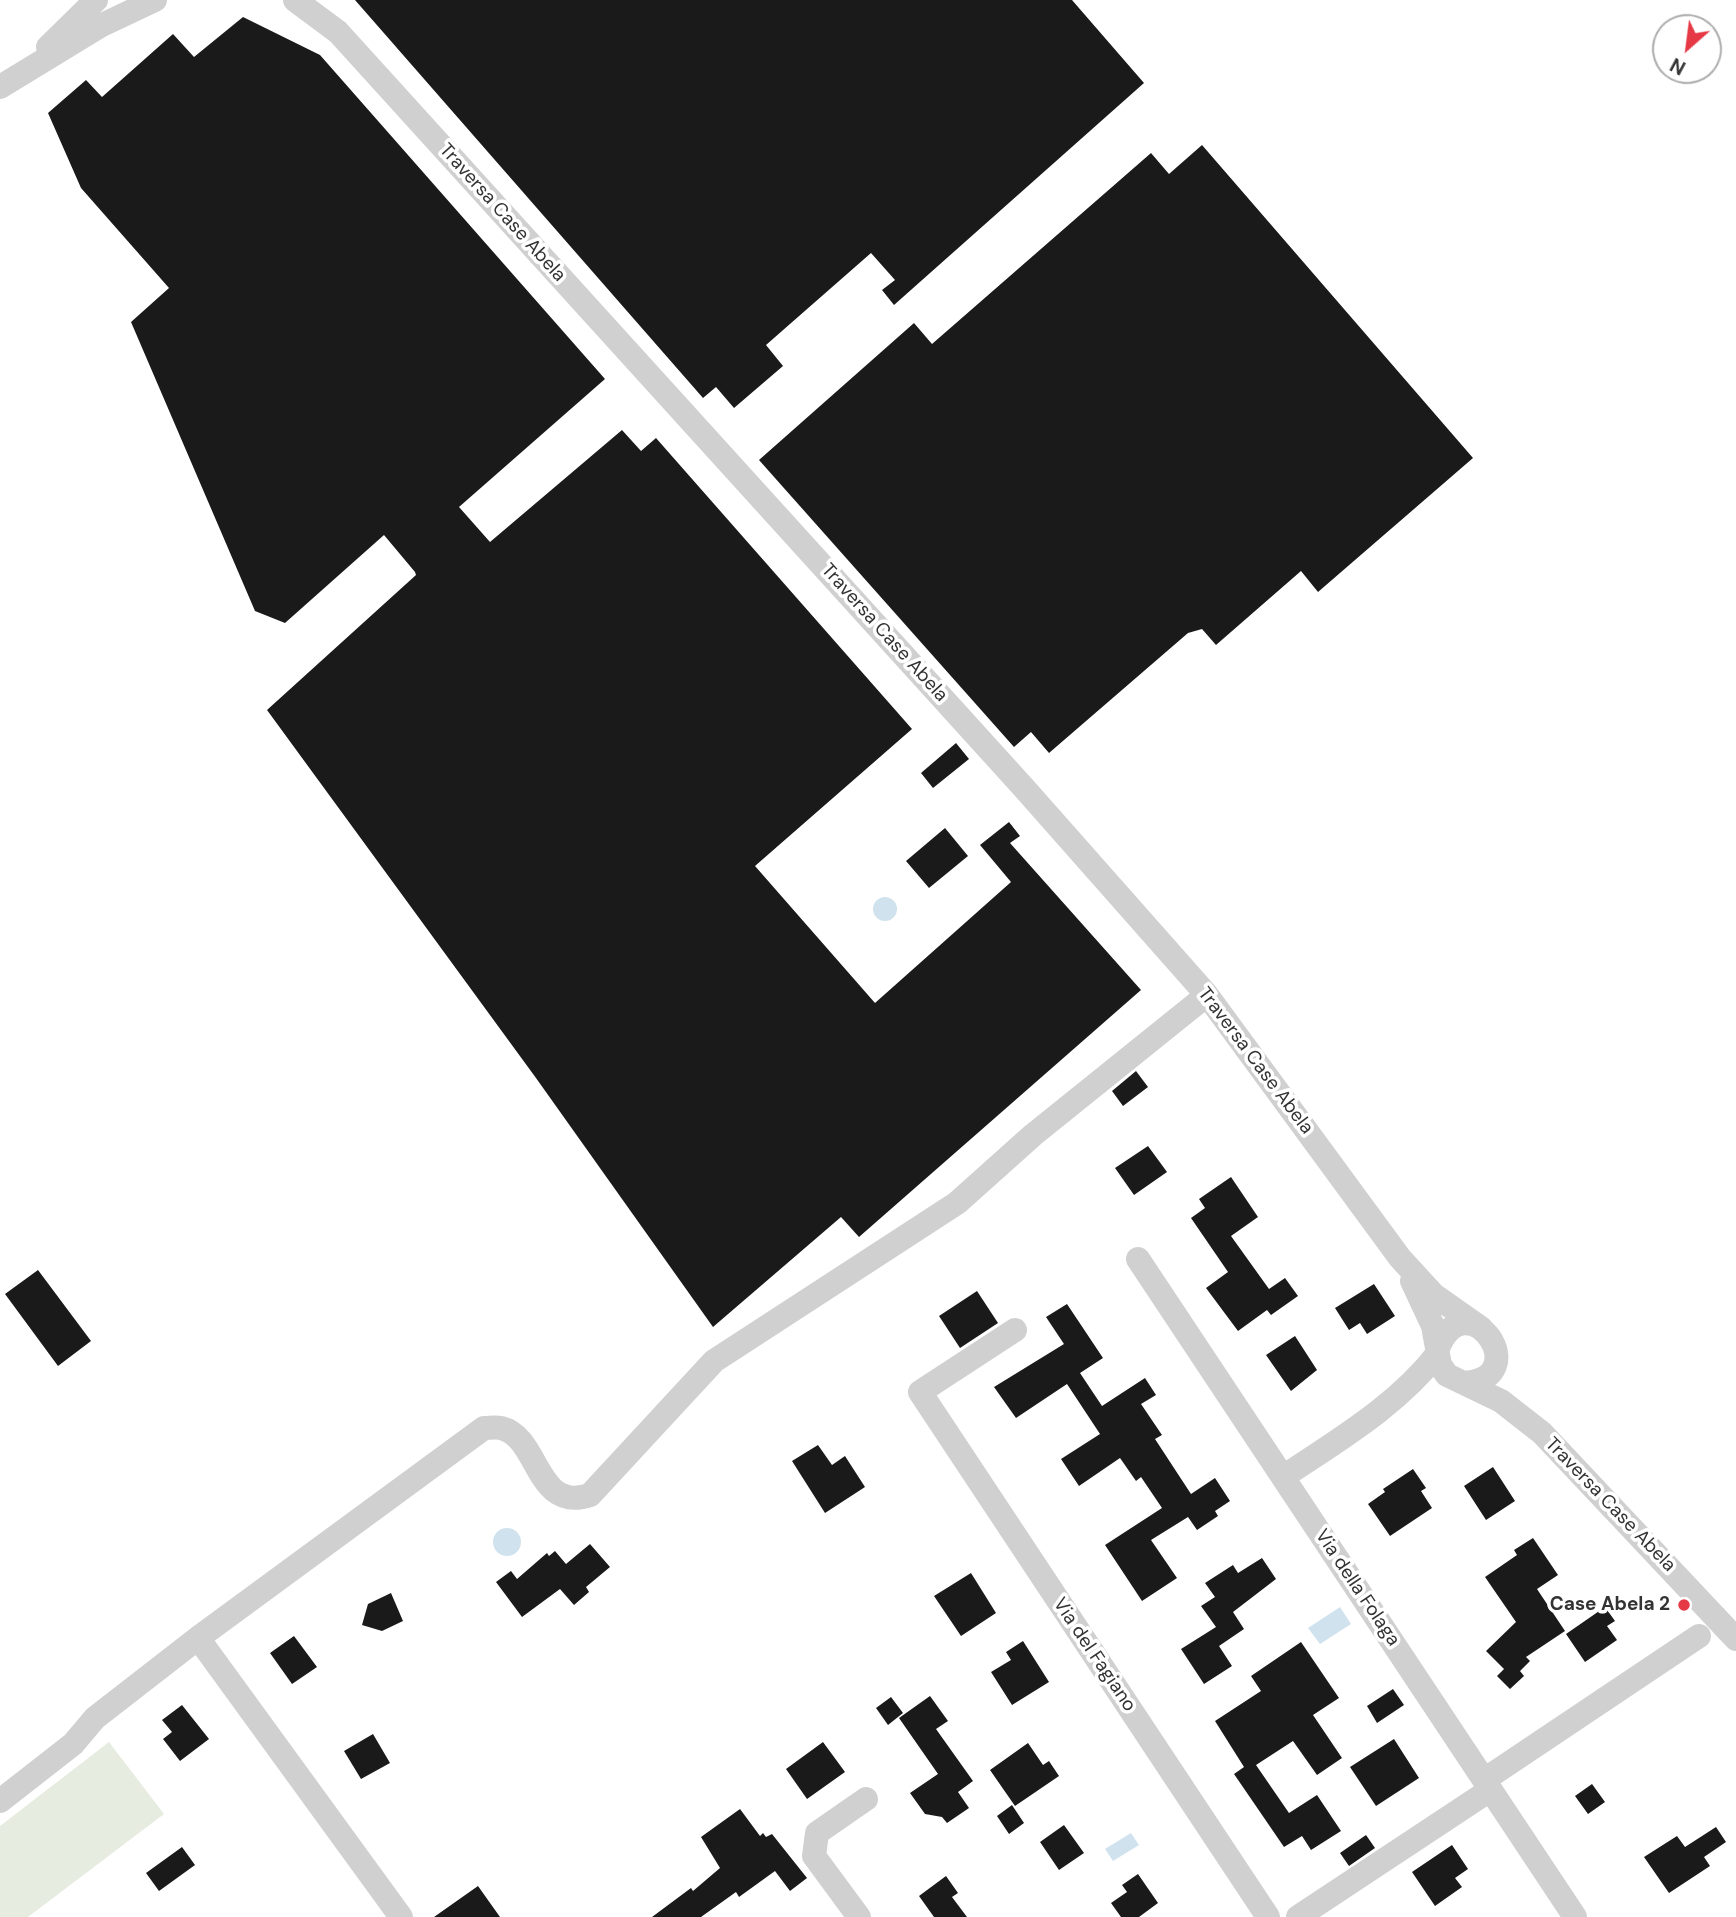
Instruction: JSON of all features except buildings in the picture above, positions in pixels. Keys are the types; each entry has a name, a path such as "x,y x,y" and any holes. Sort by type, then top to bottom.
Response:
{"street":[{"path":"22,72 96,0"},
{"path":"0,87 100,26 155,0"},
{"path":"295,0 338,32"},
{"path":"318,0 338,32"},
{"name":"Traversa Case Abela","path":"338,32 1006,767 1207,995 1400,1258"},
{"path":"0,1801 73,1744 95,1718 198,1638 484,1428 503,1428 521,1443 545,1480 562,1497 576,1500 590,1495 714,1360 957,1203 1033,1135 1207,995"},
{"path":"1400,1258 1434,1295 1491,1335 1511,1390 1542,1433"},
{"path":"1400,1258 1423,1303 1443,1370 1501,1401 1542,1433"},
{"name":"Via della Folaga","path":"1138,1259 1575,1917"},
{"path":"1283,1477 1385,1408 1425,1370 1448,1331 1464,1324 1481,1328"},
{"name":"Via del Fagiano","path":"1015,1330 920,1392 1268,1917"},
{"path":"1385,1408 1430,1388 1483,1378 1496,1362 1497,1353"},
{"name":"Traversa Case Abela","path":"1542,1433 1736,1639"},
{"path":"1298,1917 1699,1636"},
{"path":"198,1638 401,1917"},
{"path":"857,1916 814,1856 817,1833 866,1798"}],"shaded area":[{"path":"109,1742 164,1814 28,1917 0,1917 0,1826"}],"water":[{"path":"880,897 890,897 897,904 897,914 890,921 880,921 873,914 873,904"},
{"path":"507,1528 517,1532 521,1542 517,1552 507,1556 497,1552 493,1542 497,1532"},
{"path":"1340,1607 1351,1624 1320,1644 1308,1628"},
{"path":"1131,1833 1139,1845 1113,1861 1105,1849"}],"place":[{"name":"Case Abela 2","path":"1684,1605"}]}
